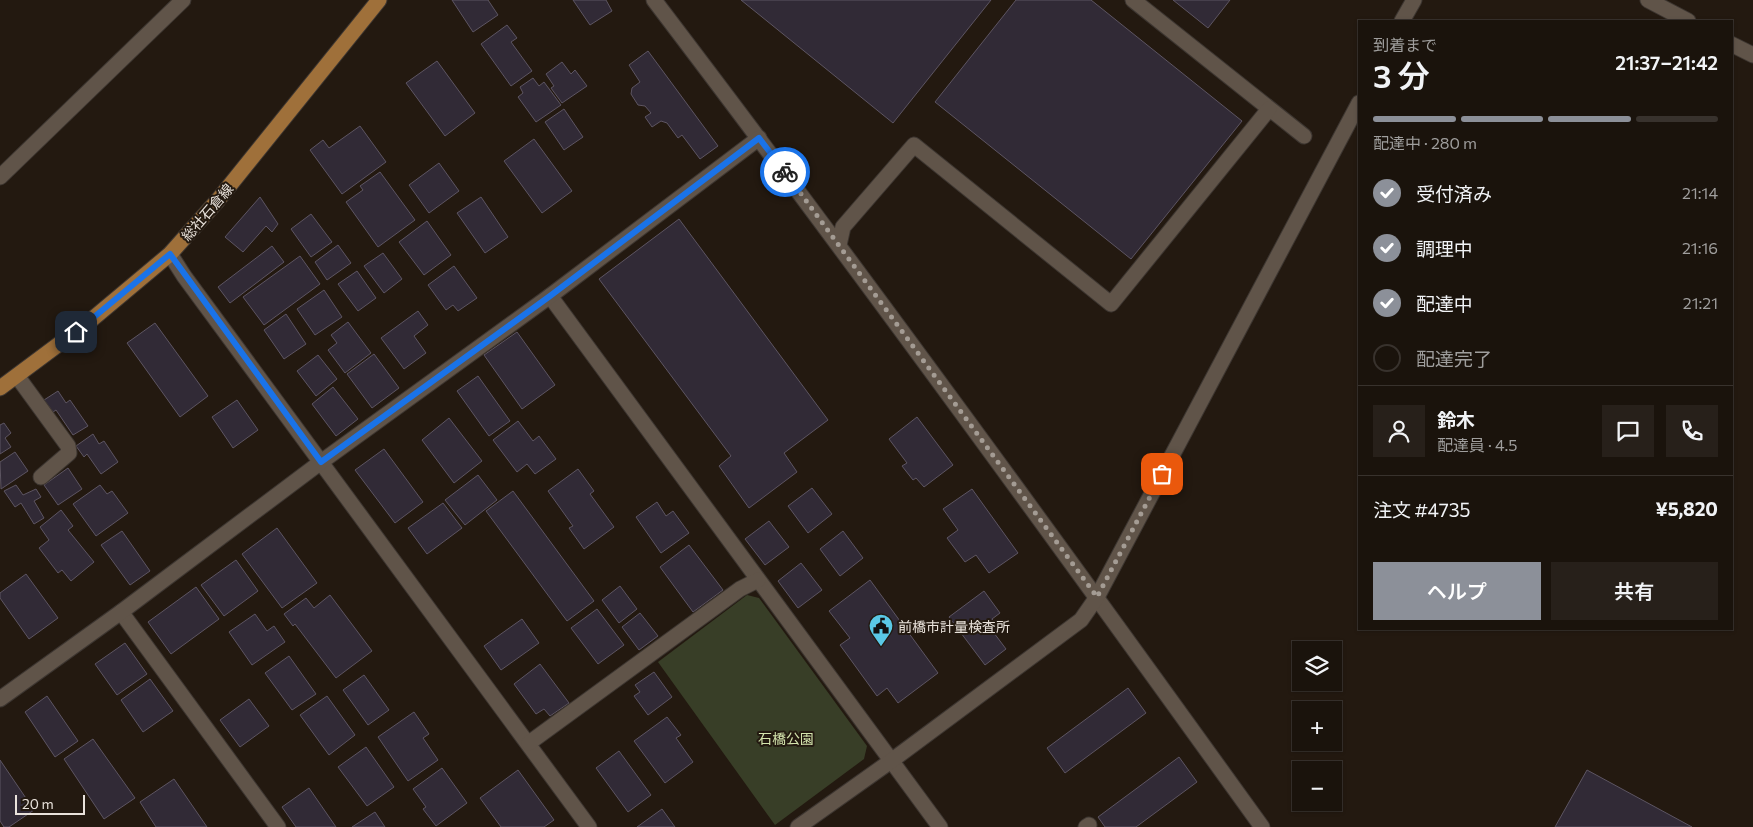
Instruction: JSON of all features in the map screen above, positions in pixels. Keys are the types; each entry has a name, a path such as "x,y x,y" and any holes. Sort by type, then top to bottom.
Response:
{"main road":[{"name":"総社石倉線","path":"0,388 90,321 170,254 218,200 379,0"}],"street":[{"path":"0,178 183,0"},
{"path":"654,0 840,246 1097,597 1262,827"},
{"path":"1133,0 1304,136"},
{"path":"1403,20 1414,0"},
{"path":"1648,0 1686,20"},
{"path":"1733,45 1753,55"},
{"path":"798,827 1080,620 1097,597 1358,106"},
{"path":"840,246 843,227 914,145 1111,304 1269,109"},
{"path":"0,699 550,296 759,138"},
{"path":"170,254 589,827"},
{"path":"550,296 940,827"},
{"path":"16,376 68,446 69,453 41,477"},
{"path":"529,743 740,589 758,580"},
{"path":"121,612 278,827"}],"green space":[{"name":"石橋公園","path":"747,595 759,598 867,746 864,759 775,825 658,662"}],"building":[{"path":"452,0 488,0 498,15 473,32"},
{"path":"573,0 606,0 612,11 590,25"},
{"path":"741,0 991,0 893,123"},
{"path":"1016,0 1091,0 1242,121 1131,259 935,102"},
{"path":"1173,0 1230,0 1208,28"},
{"path":"507,25 517,38 511,42 532,71 511,86 481,44"},
{"path":"648,51 718,146 700,159 682,135 678,138 667,123 661,121 652,127 645,117 651,113 645,106 638,105 631,94 632,88 640,82 629,65"},
{"path":"437,61 475,113 445,136 406,83"},
{"path":"562,62 571,74 575,70 587,86 562,103 551,88 554,86 546,74"},
{"path":"533,78 539,86 544,82 561,105 536,122 518,97 523,93 520,87"},
{"path":"564,109 583,137 564,150 545,122"},
{"path":"360,126 386,162 342,194 310,150 323,140 329,148"},
{"path":"534,139 572,191 542,213 504,161"},
{"path":"439,163 459,191 429,213 409,185"},
{"path":"380,172 415,220 378,247 346,202 363,190 360,186"},
{"path":"260,197 278,224 272,232 266,226 243,252 225,237"},
{"path":"481,197 508,237 485,253 457,213"},
{"path":"311,214 332,242 311,257 291,229"},
{"path":"679,219 828,420 784,453 797,472 749,508 719,466 731,456 599,279"},
{"path":"427,221 451,255 424,275 399,242"},
{"path":"338,245 351,263 327,280 315,262"},
{"path":"272,246 284,262 230,303 218,287"},
{"path":"383,253 402,279 384,293 364,266"},
{"path":"300,256 320,284 264,325 243,297"},
{"path":"454,266 477,298 458,311 453,305 446,310 428,285"},
{"path":"357,271 376,298 358,311 338,284"},
{"path":"324,290 342,317 315,335 297,309"},
{"path":"418,311 428,325 414,336 426,353 404,369 381,338"},
{"path":"286,314 306,344 284,359 264,330"},
{"path":"348,322 371,353 345,373 328,350 337,343 331,335"},
{"path":"155,323 208,396 180,417 127,343"},
{"path":"517,332 555,385 522,409 484,355"},
{"path":"374,354 399,388 372,408 347,374"},
{"path":"318,355 337,379 316,396 297,371"},
{"path":"478,376 510,421 489,436 457,391"},
{"path":"333,387 358,419 336,436 312,404"},
{"path":"58,391 66,403 70,400 88,426 73,435 56,410 53,412 44,400"},
{"path":"237,400 258,430 233,448 212,417"},
{"path":"917,417 953,465 924,487 916,478 913,480 902,466 907,463 889,439"},
{"path":"449,418 482,461 454,483 422,440"},
{"path":"518,421 533,441 539,436 556,459 535,474 527,464 517,472 493,440"},
{"path":"4,423 11,433 5,438 11,447 0,454 0,425"},
{"path":"93,434 99,444 104,441 118,462 101,474 87,454 84,457 76,446"},
{"path":"384,449 423,502 395,523 355,470"},
{"path":"15,452 28,471 1,489 0,462"},
{"path":"68,468 82,489 58,505 44,485"},
{"path":"578,469 594,491 590,494 614,527 584,549 569,528 573,526 548,491"},
{"path":"478,475 497,500 465,525 445,500"},
{"path":"16,485 23,495 36,489 41,497 34,501 44,518 34,524 21,503 15,507 4,491"},
{"path":"100,485 107,494 112,491 128,513 96,536 73,504"},
{"path":"812,488 832,514 808,533 788,506"},
{"path":"972,489 1018,553 989,573 976,555 965,562 947,538 958,530 943,509"},
{"path":"513,491 594,601 567,621 486,511"},
{"path":"657,502 666,516 673,511 689,533 661,553 636,517"},
{"path":"443,503 462,528 427,554 408,528"},
{"path":"61,510 73,526 68,530 94,562 71,581 62,570 58,573 39,548 49,540 40,527"},
{"path":"769,521 789,547 765,565 745,539"},
{"path":"277,528 317,583 282,608 242,554"},
{"path":"122,531 150,571 130,585 101,545"},
{"path":"843,531 863,558 840,576 820,549"},
{"path":"689,545 723,590 693,612 660,567"},
{"path":"236,560 258,591 224,616 201,585"},
{"path":"801,563 822,590 798,608 778,581"},
{"path":"26,574 58,618 29,639 0,598 0,593"},
{"path":"870,580 938,673 898,703 887,688 877,696 840,645 850,638 829,611"},
{"path":"620,586 637,609 619,623 602,600"},
{"path":"196,587 219,619 171,654 148,622"},
{"path":"984,591 1000,613 992,619 1000,629 994,633 1006,649 985,665 949,617"},
{"path":"330,595 372,651 336,678 295,624 293,626 284,614 306,598 314,608"},
{"path":"597,609 624,645 598,664 571,628"},
{"path":"640,613 658,636 639,650 622,627"},
{"path":"255,614 267,631 274,626 285,642 252,665 229,632"},
{"path":"522,619 539,643 501,670 484,646"},
{"path":"125,643 147,674 117,695 95,664"},
{"path":"289,656 316,694 292,710 265,673"},
{"path":"540,664 569,703 550,716 544,709 536,714 514,684"},
{"path":"654,672 672,697 648,715 634,696 640,692 635,685"},
{"path":"364,675 389,710 368,725 343,690"},
{"path":"150,679 173,711 143,732 121,700"},
{"path":"1128,688 1146,713 1065,773 1047,748"},
{"path":"47,696 78,741 55,757 25,712"},
{"path":"327,696 355,735 329,755 300,715"},
{"path":"249,699 269,726 240,747 220,720"},
{"path":"414,712 429,734 423,738 438,760 408,781 378,737"},
{"path":"667,717 681,735 676,738 693,762 665,783 634,741"},
{"path":"93,739 135,798 104,819 64,759"},
{"path":"366,747 394,787 367,806 338,767"},
{"path":"619,751 651,795 628,812 596,768"},
{"path":"1179,757 1197,782 1136,827 1105,827 1098,817"},
{"path":"0,760 34,810 9,827 4,827 0,821"},
{"path":"442,768 467,803 436,826 423,809 426,807 413,789"},
{"path":"518,770 554,820 544,827 501,827 480,798"},
{"path":"1587,770 1692,827 1555,827"},
{"path":"174,779 207,827 156,827 140,802"},
{"path":"309,788 336,827 296,827 282,807"},
{"path":"662,809 675,827 637,827"},
{"path":"375,812 385,827 352,827"}],"way so far":[{"path":"785,172 1097,597 1162,474"}],"place":[{"name":"前橋市計量検査所","path":"881,647"}],"route":[{"path":"76,332 170,254 184,276 321,462 550,296 759,138 785,172"}]}
